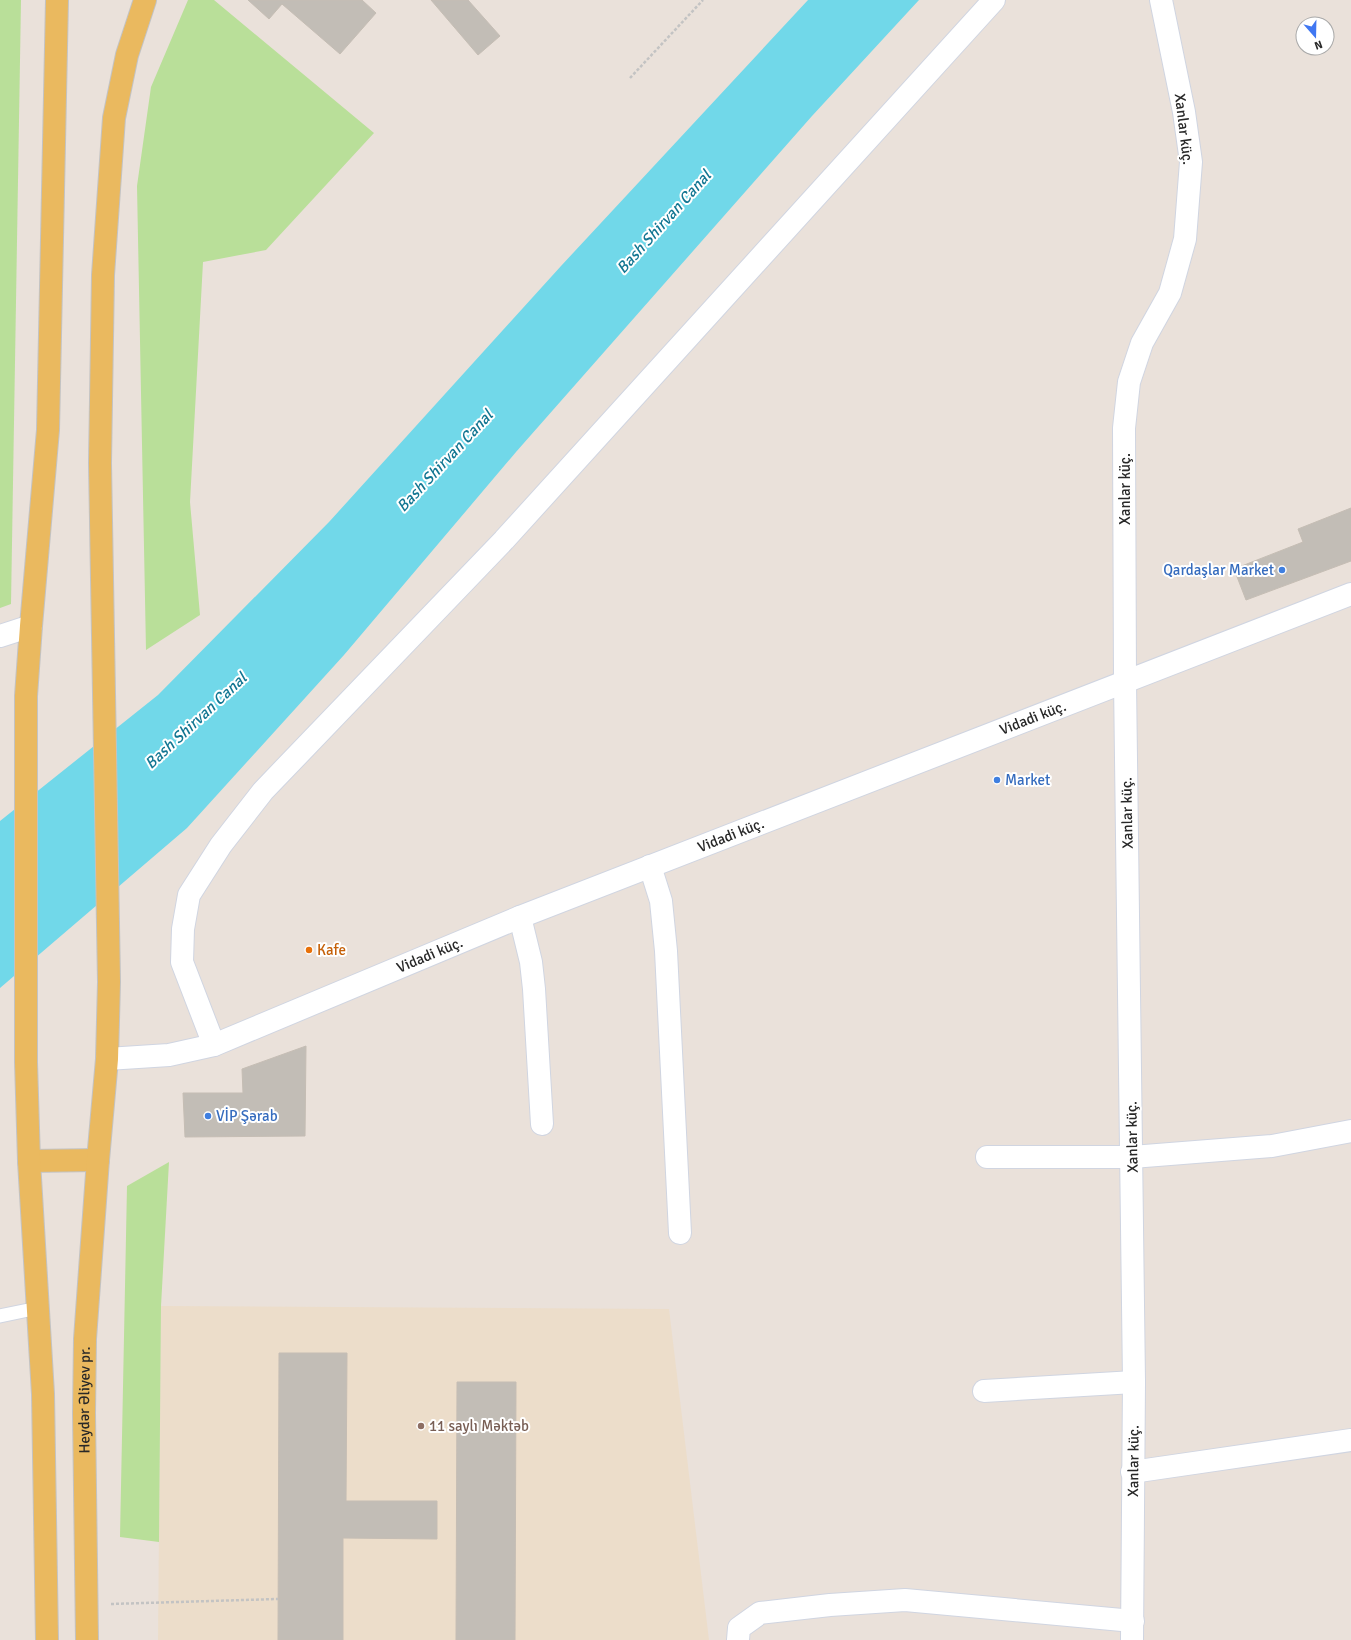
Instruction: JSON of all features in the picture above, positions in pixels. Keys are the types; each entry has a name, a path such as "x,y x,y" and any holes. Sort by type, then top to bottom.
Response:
{"main road":[{"path":"47,1640 43,1394 29,1161 26,1062 26,696 48,430 57,0"},
{"name":"Heydər Əliyev pr.","path":"88,1640 84,1413 85,1339 107,1059 109,982 100,456 103,275 114,118 127,55 145,0"},
{"path":"29,1161 98,1160"}],"street":[{"path":"214,1045 182,962 183,929 189,895 222,844 263,791 504,540 994,0"},
{"name":"Xanlar küç.","path":"1133,1631 1132,1472 1134,1382 1124,428 1129,382 1142,343 1170,293 1185,239 1191,162 1184,112 1161,0"},
{"name":"Vidadi küç.","path":"107,1059 169,1055 214,1045 520,917 1351,594"},
{"path":"0,636 31,626"},
{"path":"650,866 661,901 666,951 680,1233"},
{"path":"520,917 531,962 534,989 542,1124"},
{"path":"987,1157 1132,1157 1272,1146 1351,1131"},
{"path":"984,1391 1134,1382"},
{"path":"1132,1472 1351,1440"},
{"path":"738,1640 739,1628 760,1613 830,1605 905,1600 1133,1631"}],"lane":[{"path":"0,1316 38,1308"}],"path":[{"path":"630,78 703,0"},
{"path":"87,1604 278,1599"}],"shaded area":[{"name":"11 saylı Məktəb","path":"161,1306 669,1309 709,1640 158,1640"}],"green space":[{"path":"0,0 21,0 11,604 0,608"},
{"path":"188,0 214,0 374,133 266,250 203,262 190,502 200,615 146,650 137,186 151,87"},
{"path":"169,1162 161,1306 159,1542 120,1537 127,1186"}],"water":[{"name":"Bash Shirvan Canal","path":"808,0 919,0 812,116 516,452 344,655 187,828 0,988 0,821 158,695 329,522 561,266"}],"building":[{"path":"248,0 362,0 376,13 340,54 282,4 269,19"},
{"path":"431,0 468,0 500,36 478,55"},
{"path":"1351,508 1351,561 1246,600 1234,569 1303,542 1298,529"},
{"path":"306,1046 305,1136 185,1137 183,1093 243,1093 242,1069"},
{"path":"279,1353 347,1353 346,1501 437,1501 437,1539 343,1538 343,1640 278,1640"},
{"path":"457,1382 516,1382 515,1640 456,1640"}],"place":[{"name":"Qardaşlar Market","path":"1282,570"},
{"name":"Market","path":"997,780"},
{"name":"Kafe","path":"309,950"},
{"name":"VİP Şərab","path":"208,1116"},
{"name":"11 saylı Məktəb","path":"421,1426"}]}
